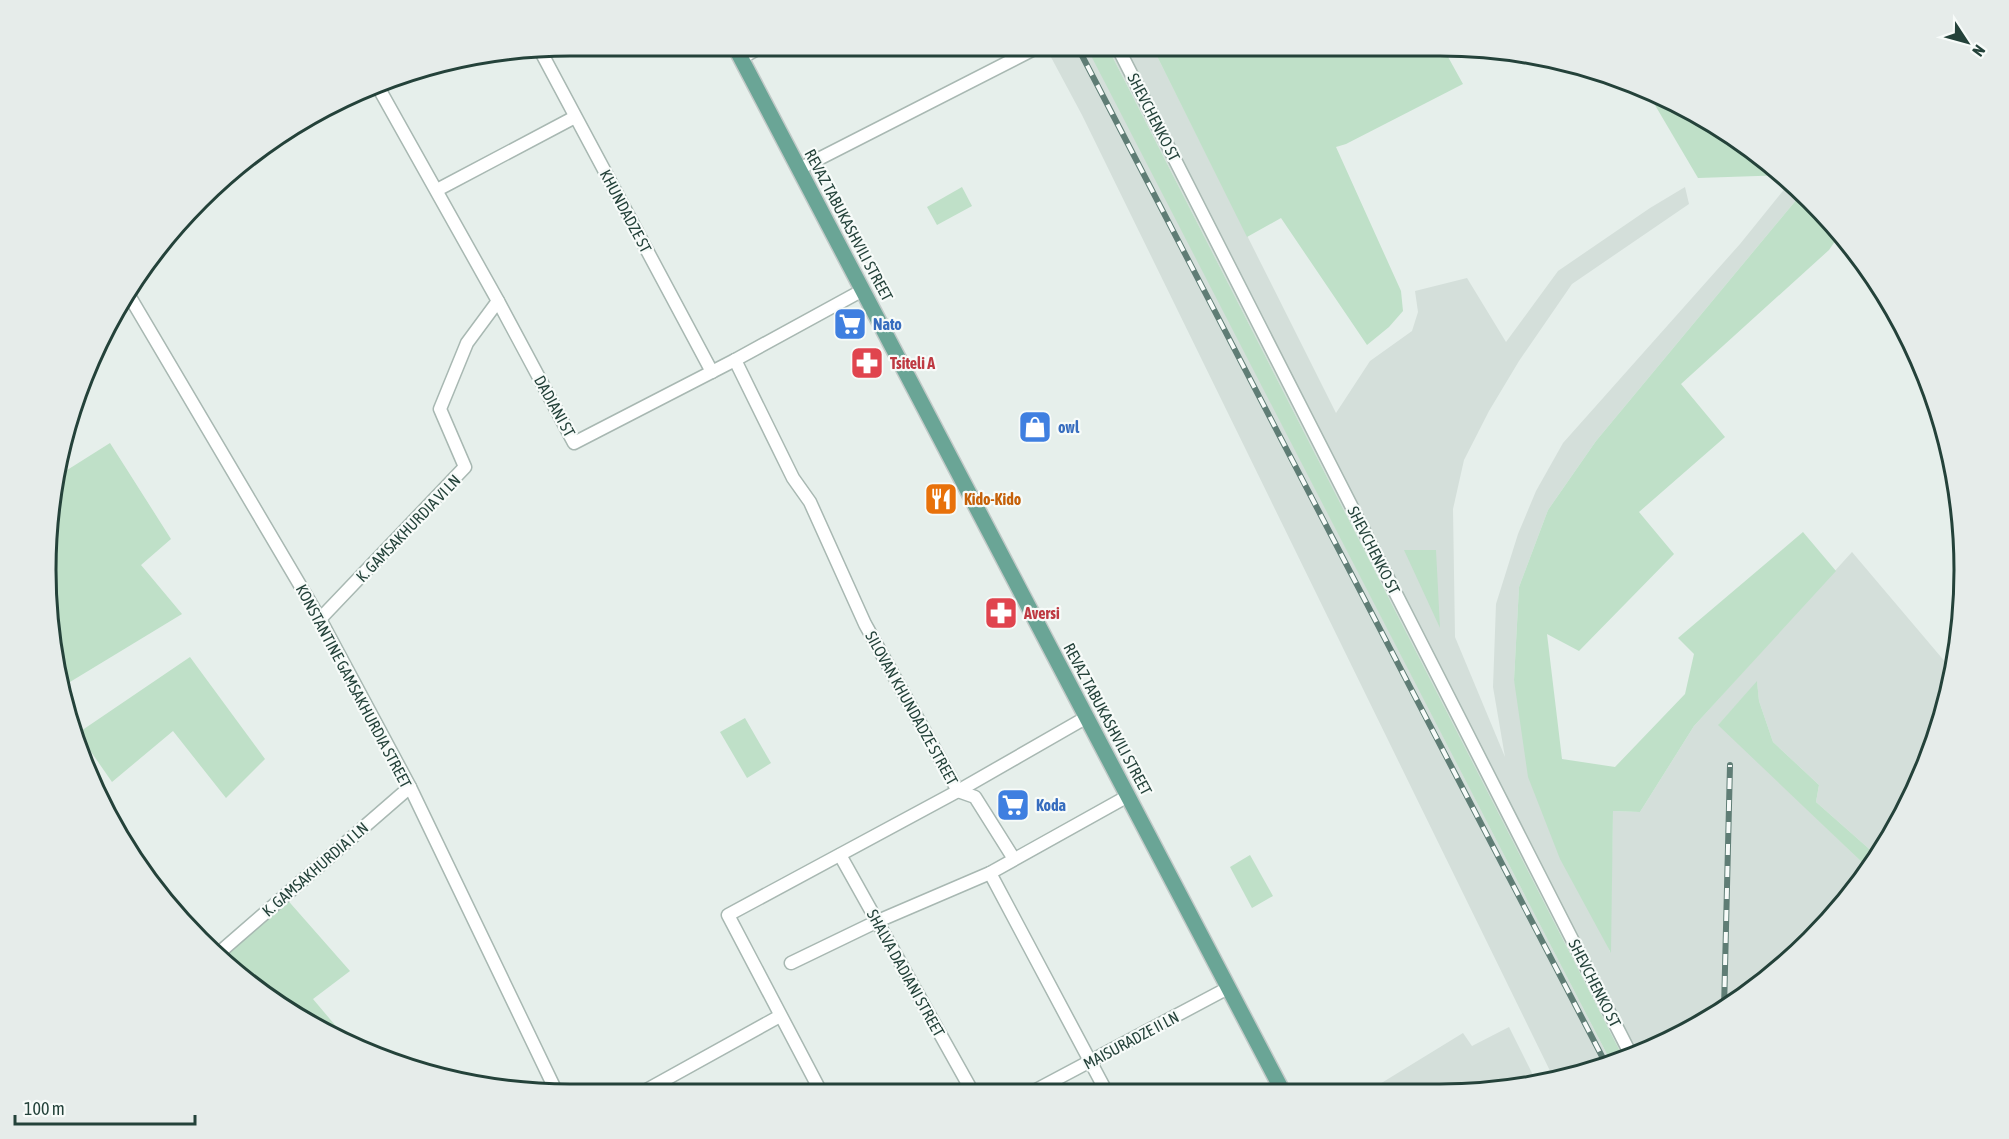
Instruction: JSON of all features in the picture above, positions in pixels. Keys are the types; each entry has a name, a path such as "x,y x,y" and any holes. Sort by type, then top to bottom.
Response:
{"main road":[{"name":"REVAZ TABUKASHVILI STREET","path":"741,56 1279,1084"}],"street":[{"path":"799,169 1020,56"},
{"name":"SHEVCHENKO ST","path":"1122,56 1627,1047"},
{"name":"KHUNDADZE ST","path":"544,57 712,372"},
{"name":"DADIANI ST","path":"381,92 437,190 574,443 735,360 863,290"},
{"path":"437,190 576,117"},
{"name":"KONSTANTINE GAMSAKHURDIA STREET","path":"132,300 321,619 410,787 552,1083"},
{"name":"K. GAMSAKHURDIA VI LN","path":"321,619 465,467 440,409 467,343 498,301"},
{"name":"SILOVAN KHUNDADZE STREET","path":"735,360 794,478 810,502 865,624 958,791 975,797 1014,859"},
{"path":"817,1084 728,915 958,791 1087,717"},
{"name":"K. GAMSAKHURDIA I LN","path":"223,949 410,787"},
{"path":"791,963 878,921 990,873 1128,796"},
{"name":"SHALVA DADIANI STREET","path":"840,855 968,1084"},
{"path":"990,873 1102,1084"},
{"name":"MAISURADZE II LN","path":"1048,1084 1228,988"},
{"path":"656,1084 780,1016"}],"shaded area":[{"path":"1050,56 1092,56 1607,1055 1550,1071 1082,115"},
{"path":"1112,56 1157,56 1336,413 1370,361 1412,331 1418,312 1415,291 1467,278 1506,342 1558,271 1685,187 1689,204 1572,284 1519,361 1489,411 1464,460 1453,509 1455,637 1505,757 1493,687 1496,604 1518,534 1536,491 1563,443 1740,244 1785,189 1796,200 1596,441 1548,510 1519,587 1514,680 1610,952 1613,811 1640,812 1694,726 1852,552 1945,662 1944,670 1926,735 1914,766 1885,826 1870,850 1816,802 1819,785 1773,742 1759,701 1757,682 1719,724 1862,862 1803,933 1752,977 1696,1015 1620,1050"},
{"path":"1509,1027 1533,1075 1439,1084 1380,1084 1463,1033 1472,1046"}],"green space":[{"path":"1091,56 1112,56 1620,1050 1607,1055"},
{"path":"1157,56 1448,56 1463,84 1336,147 1401,291 1403,311 1389,327 1367,345 1281,218 1247,237"},
{"path":"1654,103 1696,124 1725,142 1769,176 1698,178"},
{"path":"962,187 972,206 937,225 927,207"},
{"path":"1796,200 1835,242 1829,250 1681,384 1725,437 1639,512 1674,554 1579,651 1547,634 1562,759 1615,767 1685,694 1694,654 1678,638 1803,532 1836,571 1694,726 1640,812 1613,811 1611,953 1560,859 1528,777 1514,680 1519,587 1548,510 1596,441"},
{"path":"110,443 171,539 141,565 182,614 68,683 60,637 56,570 57,536 65,472"},
{"path":"1404,550 1436,550 1440,628"},
{"path":"190,657 265,759 226,798 173,731 112,782 88,747 82,731"},
{"path":"1757,681 1759,701 1773,742 1819,785 1816,802 1870,850 1862,862 1718,725"},
{"path":"745,718 771,763 747,778 720,732"},
{"path":"1250,855 1273,896 1252,908 1230,867"},
{"path":"284,896 350,971 313,999 337,1028 284,997 224,949"}],"railway":[{"path":"1082,56 1602,1057"},
{"path":"1724,997 1730,765"}],"place":[{"name":"Nato","path":"850,324"},
{"name":"Tsiteli A","path":"867,363"},
{"name":"owl","path":"1035,427"},
{"name":"Kido-Kido","path":"941,499"},
{"name":"Aversi","path":"1001,613"},
{"name":"Koda","path":"1013,805"}]}
